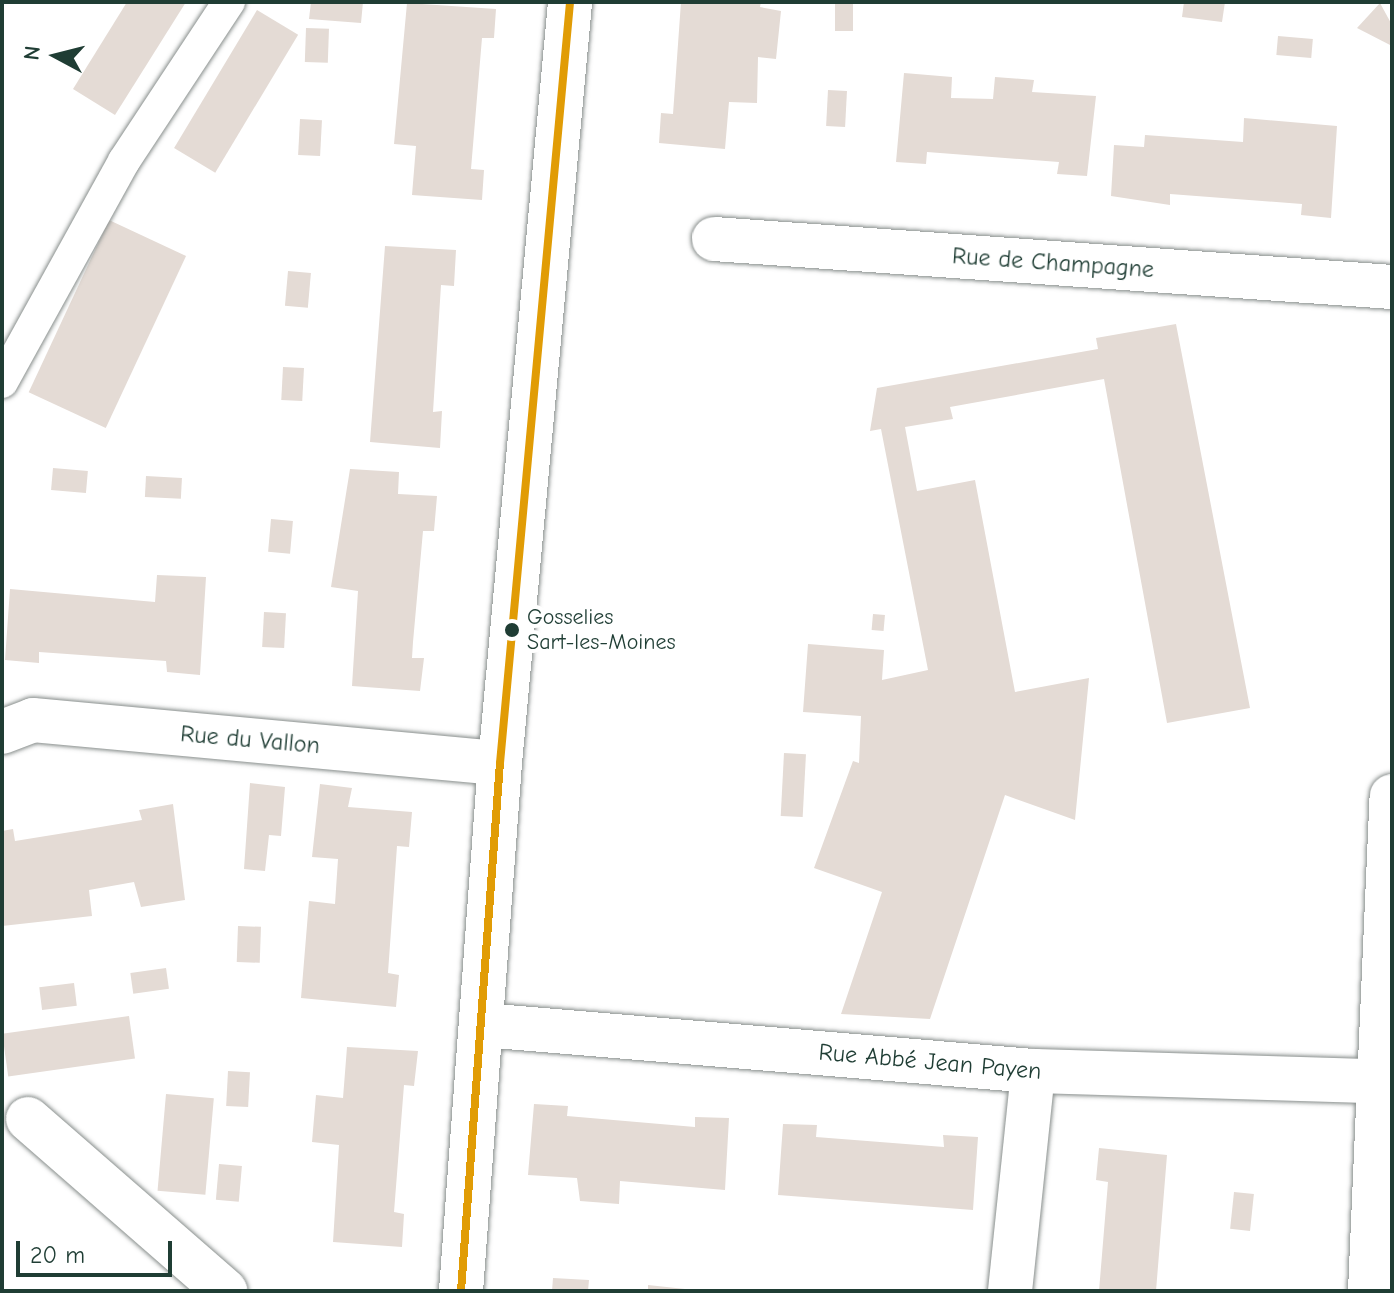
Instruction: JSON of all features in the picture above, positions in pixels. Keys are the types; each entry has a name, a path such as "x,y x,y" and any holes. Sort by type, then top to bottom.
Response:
{"street":[{"path":"461,1291 500,763 570,2"},
{"name":"Rue de Champagne","path":"714,239 1392,287"},
{"name":"Rue du Vallon","path":"2,732 33,720 500,763"},
{"path":"1370,1291 1392,796"},
{"name":"Rue Abbé Jean Payen","path":"483,1025 1033,1071 1378,1081"},
{"path":"1010,1291 1033,1071"},
{"path":"28,1119 225,1291"}],"lane":[{"path":"2,382 124,161 229,2"}],"building":[{"path":"127,2 186,2 115,115 73,89"},
{"path":"311,2 363,2 361,23 309,19"},
{"path":"681,2 761,2 760,7 781,11 776,59 758,57 757,103 729,102 725,149 659,143 661,113 673,114"},
{"path":"835,2 853,2 853,31 835,31"},
{"path":"1184,2 1225,2 1222,22 1182,17"},
{"path":"407,3 496,9 494,38 482,38 471,169 484,170 482,200 412,195 416,146 394,144"},
{"path":"1380,3 1392,25 1392,46 1357,28"},
{"path":"257,10 298,35 215,173 174,148"},
{"path":"306,28 329,29 328,63 305,62"},
{"path":"1278,36 1313,39 1311,58 1276,55"},
{"path":"904,73 952,77 951,98 993,99 995,77 1034,80 1032,92 1096,96 1087,176 1057,174 1059,162 927,152 926,164 896,162"},
{"path":"828,90 847,91 845,127 826,126"},
{"path":"1244,118 1337,126 1331,218 1301,215 1302,204 1170,194 1170,205 1111,196 1114,145 1144,147 1145,135 1243,142"},
{"path":"300,119 322,120 320,156 298,155"},
{"path":"109,220 186,256 106,428 29,392"},
{"path":"385,246 456,250 454,286 441,285 433,412 442,411 440,448 370,442"},
{"path":"288,271 311,273 308,308 285,306"},
{"path":"1176,324 1250,708 1167,723 1104,379 950,407 953,419 905,427 917,491 975,480 1015,692 1089,678 1075,820 1005,795 930,1019 841,1014 882,892 814,868 853,761 859,763 861,716 803,712 808,644 884,650 882,680 928,670 881,429 870,431 877,388 1098,349 1096,338"},
{"path":"283,367 304,368 302,401 281,400"},
{"path":"53,468 88,471 86,493 51,490"},
{"path":"350,469 399,472 398,494 437,496 434,531 423,531 413,642 412,658 424,658 420,691 352,686 358,591 331,587"},
{"path":"146,476 182,478 181,499 145,497"},
{"path":"271,519 293,521 290,554 268,552"},
{"path":"157,575 206,577 200,675 167,672 166,661 39,652 39,663 5,660 10,589 155,602"},
{"path":"264,612 286,613 284,648 262,647"},
{"path":"873,614 885,615 884,631 872,630"},
{"path":"784,753 806,754 803,817 781,816"},
{"path":"250,783 285,787 281,836 269,835 265,871 244,869"},
{"path":"320,784 352,788 348,807 412,812 409,847 397,846 388,973 399,975 396,1007 301,998 309,901 335,904 338,859 312,857"},
{"path":"173,804 185,900 141,907 134,882 89,890 92,916 2,926 2,831 13,829 15,841 142,820 139,810"},
{"path":"238,926 261,927 260,963 237,962"},
{"path":"166,968 169,989 133,994 130,973"},
{"path":"74,983 77,1006 42,1010 39,987"},
{"path":"129,1016 135,1059 8,1076 2,1034"},
{"path":"347,1047 418,1051 414,1086 404,1085 394,1212 404,1214 402,1247 333,1242 339,1145 312,1142 316,1095 343,1098"},
{"path":"228,1071 250,1072 248,1107 226,1106"},
{"path":"166,1094 214,1098 205,1195 158,1191"},
{"path":"534,1104 568,1106 567,1116 695,1127 695,1117 729,1118 725,1190 620,1181 619,1204 580,1201 577,1178 528,1175"},
{"path":"783,1124 817,1125 816,1137 944,1147 943,1135 978,1137 973,1210 778,1195"},
{"path":"1099,1148 1167,1155 1156,1291 1099,1291 1108,1182 1096,1180"},
{"path":"219,1164 242,1166 239,1202 216,1200"},
{"path":"1234,1192 1254,1194 1250,1231 1230,1229"},
{"path":"553,1278 589,1280 588,1291 552,1291"},
{"path":"648,1285 685,1289 685,1291 648,1291"}],"transit line":[{"path":"461,1291 500,763 570,2"}],"place":[{"name":"Gosselies Sart-les-Moines","path":"512,630"}]}
